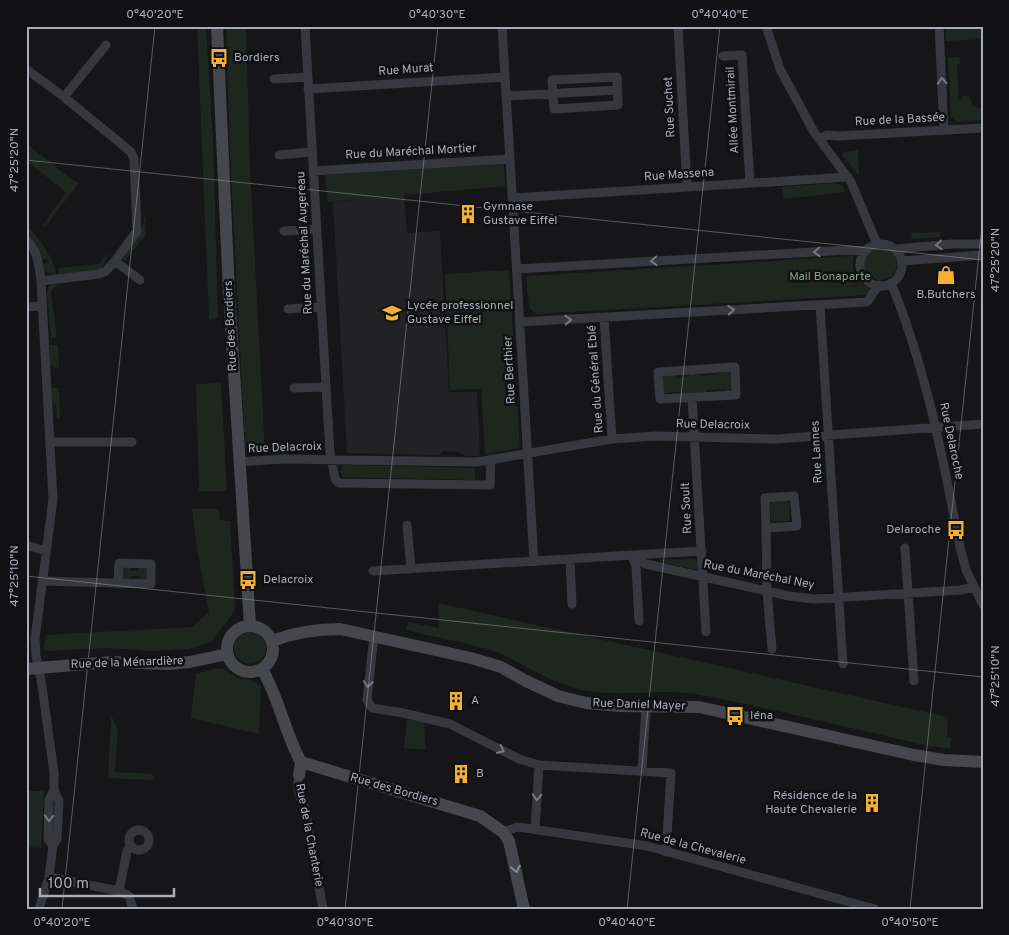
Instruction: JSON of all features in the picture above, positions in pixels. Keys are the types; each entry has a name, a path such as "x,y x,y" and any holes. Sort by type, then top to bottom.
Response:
{"main road":[{"name":"Rue des Bordiers","path":"217,26 229,293 250,625"},
{"path":"250,625 264,630 272,641 274,649 272,657 268,664 255,672 241,670 230,660 227,654 227,647 232,634 244,626 250,625"},
{"name":"Rue Daniel Mayer","path":"272,641 284,637 340,629 471,658 501,667 558,696 586,703 620,706 699,707 914,755 944,760 983,762"},
{"name":"Rue de la Ménardière","path":"32,668 111,662 169,664 190,662 227,654"},
{"path":"262,669 268,680 292,746 301,762"},
{"name":"Rue des Bordiers","path":"301,762 476,814 503,832"},
{"name":"Rue de la Chanterie","path":"298,775 301,762"},
{"path":"503,832 512,845 524,909"}],"street":[{"name":"Rue du Maréchal Augereau","path":"305,26 331,459"},
{"name":"Rue Berthier","path":"502,26 534,562"},
{"name":"Rue Suchet","path":"678,26 687,187"},
{"path":"766,26 780,69 820,139 848,177 857,193 877,244"},
{"path":"939,26 944,130"},
{"path":"64,97 106,45"},
{"name":"Allée Montmirail","path":"723,56 742,55 750,183"},
{"path":"26,69 64,97 131,152 134,159 137,231 115,261 99,274 41,281"},
{"path":"274,79 308,77"},
{"name":"Rue Murat","path":"308,89 505,77"},
{"path":"617,77 618,90 618,106 554,109 552,80 617,77"},
{"path":"506,96 618,90"},
{"name":"Rue de la Bassée","path":"820,139 827,134 838,136 983,128"},
{"path":"279,155 312,152"},
{"name":"Rue du Maréchal Mortier","path":"313,171 510,159"},
{"name":"Rue Massena","path":"513,198 848,177"},
{"path":"284,231 316,229"},
{"path":"26,240 31,244 36,256 41,281 53,499 35,639 36,656 32,668 54,773 54,790 49,800 48,839 53,845 49,878 39,909"},
{"path":"896,249 967,243 983,244"},
{"path":"517,269 849,250 865,251 877,244 890,245 896,249 902,262 900,274 891,283 873,284 863,275 860,263 865,251"},
{"path":"902,262 983,255"},
{"path":"115,261 140,280"},
{"name":"Rue Delaroche","path":"891,283 911,335 936,428 966,570 983,605"},
{"path":"520,322 867,302 879,285"},
{"name":"Rue Lannes","path":"820,305 843,664"},
{"path":"26,307 43,306"},
{"path":"288,309 321,307"},
{"name":"Rue du Général Eblé","path":"604,317 612,439"},
{"path":"735,367 736,395 692,398 660,399 658,372 735,367"},
{"path":"294,388 326,387"},
{"name":"Rue Soult","path":"692,398 706,632"},
{"name":"Rue Delacroix","path":"239,462 284,459 477,462 612,439 655,436 776,439 983,424"},
{"path":"51,442 132,442"},
{"name":"Rue Delacroix","path":"331,459 335,479 339,483 490,484 491,459"},
{"path":"766,528 797,526 794,496 764,498 767,591 772,650"},
{"path":"407,525 411,569"},
{"path":"26,545 46,551"},
{"path":"905,548 914,681"},
{"name":"Rue du Maréchal Ney","path":"373,571 702,551"},
{"path":"632,555 636,567 639,621"},
{"name":"Rue du Maréchal Ney","path":"632,555 646,564 767,591 814,599 961,590 974,587"},
{"path":"570,560 572,604"},
{"path":"42,581 118,584"},
{"path":"374,636 367,695 369,706 450,724 519,759 539,765 671,773 666,852"},
{"path":"642,771 646,706"},
{"path":"535,829 539,765"},
{"name":"Rue de la Chanterie","path":"298,775 297,787 305,808 323,909"},
{"name":"Rue de la Chevalerie","path":"503,832 518,827 647,846 876,909"},
{"path":"119,891 127,852 131,847"},
{"path":"49,878 119,891 129,896 133,909"}],"shaded area":[{"name":"Lycée professionnel Gustave Eiffel","path":"404,195 407,233 440,231 449,392 477,392 480,456 466,456 458,452 443,451 439,455 347,453 333,202"}],"green space":[{"path":"197,26 206,26 213,138 218,318 209,319"},
{"path":"226,26 246,26 250,168 265,453 247,453 245,446 230,154"},
{"path":"945,26 983,26 983,39 946,41"},
{"path":"959,57 961,64 957,65 959,99 961,99 961,96 969,96 972,106 983,109 983,120 957,122 951,117 948,58"},
{"path":"26,143 71,179 79,183 44,228 43,225 65,193 64,190 26,161"},
{"path":"858,150 859,176 842,155 843,152"},
{"path":"504,164 505,186 328,202 325,175"},
{"path":"833,183 841,185 846,192 783,199 782,187"},
{"path":"144,217 146,217 145,236 124,261 126,251 141,231"},
{"path":"26,226 45,248 56,275 44,271 42,264 49,263 49,259 41,259 36,244 27,235"},
{"path":"940,232 940,237 912,239 911,233"},
{"path":"881,248 887,249 892,253 896,258 896,270 892,275 887,279 881,280 875,279 870,275 866,270 865,264 866,258 870,253 875,249"},
{"path":"107,254 100,270 59,275 59,268 99,264"},
{"name":"Mail Bonaparte","path":"852,254 857,277 861,283 872,290 868,295 536,314 529,307 526,278 529,276 851,256"},
{"path":"509,270 520,448 485,454 481,389 450,390 445,274"},
{"path":"56,283 57,286 51,293 57,338 51,337 47,293 49,286"},
{"path":"51,345 58,345 59,368 52,367 50,364"},
{"path":"728,371 731,374 731,389 729,392 726,392 725,389 706,390 706,393 680,395 679,392 667,393 666,395 663,393 662,377 665,375 677,374 677,377 690,376 690,373 699,373 700,376"},
{"path":"221,383 227,491 199,491 196,384"},
{"path":"53,388 59,388 60,418 57,418 56,405 52,402"},
{"path":"342,466 475,468 475,480 343,477 340,472"},
{"path":"786,501 789,503 790,519 774,522 771,520 770,505 772,502"},
{"path":"192,509 219,509 220,520 230,521 235,609 212,640 189,649 154,651 107,648 46,651 44,648 46,635 192,627 209,612 197,549"},
{"path":"694,559 698,567 693,569 661,562 660,560"},
{"path":"131,565 130,571 138,571 140,566 146,568 145,581 138,583 140,576 132,576 129,582 124,582 123,572"},
{"path":"438,603 948,717 947,737 951,738 950,749 694,694 680,692 612,693 573,687 552,680 511,658 491,650 406,630 408,622 439,628"},
{"path":"250,632 256,633 261,637 265,642 265,654 261,659 256,663 250,664 244,663 239,659 235,654 234,648 235,642 239,637 244,633"},
{"path":"213,669 223,669 238,678 250,680 261,686 259,734 191,718 196,674"},
{"path":"112,717 118,730 115,772 152,774 154,780 108,778"},
{"path":"407,719 424,722 426,750 404,748"},
{"path":"26,791 44,791 41,848 26,847"}],"place":[{"name":"Bordiers","path":"219,58"},
{"name":"Gymnase Gustave Eiffel","path":"468,214"},
{"name":"B.Butchers","path":"946,275"},
{"name":"Lycée professionnel Gustave Eiffel","path":"392,313"},
{"name":"Delaroche","path":"956,530"},
{"name":"Delacroix","path":"248,580"},
{"name":"A","path":"456,701"},
{"name":"Iéna","path":"735,716"},
{"name":"B","path":"461,774"},
{"name":"Résidence de la Haute Chevalerie","path":"872,803"}]}
